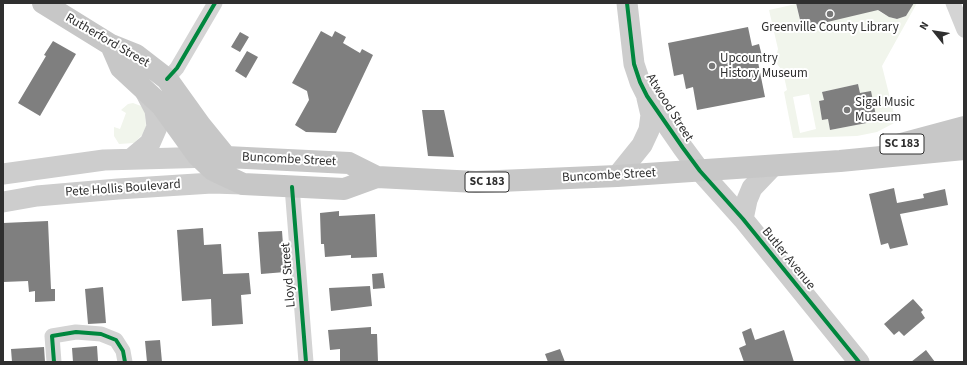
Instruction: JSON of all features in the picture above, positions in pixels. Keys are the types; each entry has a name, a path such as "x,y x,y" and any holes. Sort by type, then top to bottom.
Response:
{"main road":[{"name":"Rutherford Street","path":"43,3 111,45 136,55 167,79 200,125 226,157"},
{"name":"Atwood Street","path":"627,3 634,64 640,82 647,96 700,171"},
{"path":"111,45 121,68 145,92 162,106 198,156 213,170 243,184"},
{"path":"131,159 150,143 157,127 155,110 145,92"},
{"path":"617,176 642,145 649,130 651,115 647,96"},
{"name":"Buncombe Street","path":"840,161 964,127"},
{"name":"Buncombe Street","path":"243,184 344,188 377,177 476,182 617,176 840,161 964,149"},
{"name":"Buncombe Street","path":"198,156 349,163 377,177"},
{"name":"SC 183","path":"3,174 104,160 198,156"},
{"path":"742,219 752,188 773,166"},
{"name":"Butler Avenue","path":"700,171 742,219 859,362"},
{"name":"Pete Hollis Boulevard","path":"3,202 37,196 118,189 212,183 243,184"}],"street":[{"path":"167,79 176,68 215,3"},
{"path":"953,3 964,30"},
{"name":"Lloyd Street","path":"292,187 306,362"},
{"path":"54,362 52,336 76,332 109,336 116,340 123,351 125,362"}],"shaded area":[{"path":"913,3 917,3 882,66 896,122 877,132 857,136 793,138 784,92 787,90 783,72 775,61 778,49 769,10 796,4 802,28 874,4 880,12 889,17 897,19 906,16","holes":["858,84 860,93 877,121 830,130 828,119 822,120 819,101 824,100 823,92","809,94 816,129 800,133 793,97"]},
{"path":"133,103 141,106 145,111 146,127 142,135 134,143 119,144 114,136 114,127 120,129 126,113 121,110 128,104"}],"building":[{"name":"Greenville County Library","path":"796,3 914,3 906,16 897,19 889,17 878,10 802,28"},
{"name":"Upcountry History Museum","path":"748,27 752,46 759,44 762,56 757,57 765,97 697,110 693,87 686,89 683,74 674,76 668,43"},
{"path":"321,31 332,37 335,31 346,37 343,43 360,53 362,49 373,55 336,133 306,132 295,125 309,100 307,91 292,83"},
{"path":"240,32 249,37 240,52 231,47"},
{"path":"53,41 76,54 40,116 18,103 46,56 44,55"},
{"path":"247,51 258,57 246,78 235,71"},
{"name":"Sigal Music Museum","path":"858,84 860,93 871,91 877,121 830,130 828,119 822,120 819,101 824,100 822,92"},
{"path":"422,110 444,110 454,157 428,156"},
{"path":"894,188 897,203 924,198 923,194 945,189 948,205 900,214 908,245 890,249 888,243 881,245 869,194"},
{"path":"339,211 339,216 375,214 377,257 351,258 351,255 325,257 324,244 321,244 320,213"},
{"path":"48,221 51,289 55,289 55,301 35,302 35,291 29,292 28,281 3,282 3,223"},
{"path":"203,228 204,245 221,244 223,274 249,273 251,294 241,295 243,324 212,326 211,299 182,301 177,230"},
{"path":"282,231 285,272 261,274 258,232"},
{"path":"383,273 385,288 373,289 372,274"},
{"path":"370,286 372,306 331,311 329,288"},
{"path":"103,287 106,323 88,324 85,289"},
{"path":"913,299 923,310 921,312 925,318 904,336 899,331 894,335 884,324"},
{"path":"371,327 371,334 377,334 378,362 340,362 340,349 330,350 328,330"},
{"path":"751,328 755,340 784,330 794,362 744,362 739,348 746,345 742,332"},
{"path":"160,340 162,362 147,362 145,341"},
{"path":"97,346 98,361 73,362 72,348"},
{"path":"44,347 45,362 12,362 11,349"},
{"path":"560,349 565,362 548,362 545,354"},
{"path":"926,350 935,362 911,362"}],"cycle path":[{"path":"167,79 177,68 215,3"},
{"path":"627,3 634,64 640,82 647,96 700,171 743,219 859,362"},
{"path":"292,187 306,362"},
{"path":"54,362 52,336 76,332 101,334 116,340 123,351 125,362"}],"place":[{"name":"Greenville County Library","path":"830,14"},
{"name":"Upcountry History Museum","path":"712,66"},
{"name":"Sigal Music Museum","path":"847,110"}]}
